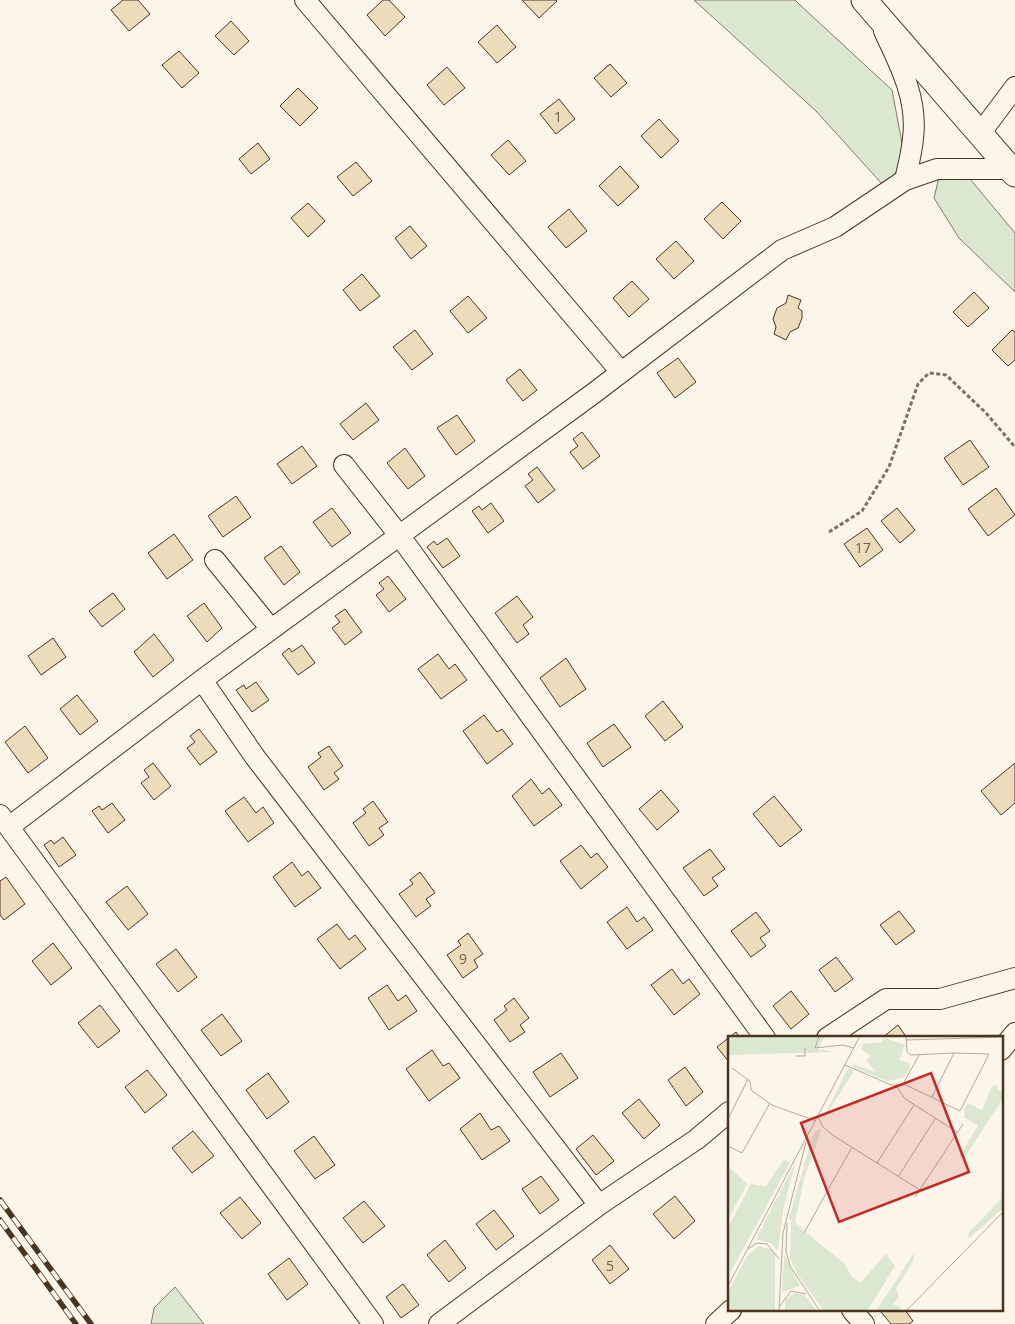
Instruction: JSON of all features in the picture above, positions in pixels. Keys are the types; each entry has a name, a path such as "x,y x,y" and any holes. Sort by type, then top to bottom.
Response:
{"main road":[{"path":"856,0 871,9 1013,172"}],"street":[{"path":"305,0 621,372"},
{"path":"871,9 906,77 913,108 914,137 905,180"},
{"path":"980,135 1015,87"},
{"path":"373,1324 4,821 202,680 621,372 782,250 835,227 905,180 937,169 1013,172"},
{"path":"344,465 399,535 764,1036"},
{"path":"215,560 271,629"},
{"path":"202,680 256,757 599,1205"},
{"path":"831,1036 886,998 940,999 1015,978"},
{"path":"1002,1049 1015,1035"},
{"path":"439,1324 599,1205 696,1139 728,1113"},
{"path":"716,1324 729,1312"},
{"path":"854,1312 864,1324"}],"path":[{"path":"829,532 862,511 889,467 918,384 929,373 946,375 986,413 1015,447"}],"green space":[{"path":"694,0 795,0 892,90 902,143 899,168 893,177 883,185 816,111"},
{"path":"939,177 970,179 1015,233 1015,292 959,238 934,198"},
{"path":"175,1287 204,1324 151,1324 154,1308"}],"building":[{"path":"123,0 138,0 150,14 129,31 111,10"},
{"path":"383,0 389,0 405,17 385,36 367,15"},
{"path":"522,0 556,0 557,1 539,18"},
{"path":"231,21 249,41 234,55 215,36"},
{"path":"497,25 516,47 497,63 478,42"},
{"path":"179,51 199,73 182,88 162,65"},
{"path":"610,64 627,83 611,97 594,78"},
{"path":"447,67 465,88 444,105 427,85"},
{"path":"298,88 318,108 300,126 280,106"},
{"path":"559,99 575,119 556,134 540,114"},
{"path":"659,119 679,141 661,158 641,136"},
{"path":"508,140 526,161 509,175 491,155"},
{"path":"258,143 270,159 251,174 239,159"},
{"path":"356,162 372,181 353,196 337,177"},
{"path":"620,166 639,187 618,206 599,186"},
{"path":"722,202 741,221 723,239 704,219"},
{"path":"308,203 325,221 308,237 291,218"},
{"path":"569,209 587,231 566,248 548,227"},
{"path":"410,226 427,246 411,259 395,238"},
{"path":"676,241 694,261 674,279 656,259"},
{"path":"362,274 380,296 360,311 343,290"},
{"path":"632,281 649,299 629,317 613,298"},
{"path":"974,292 989,308 968,327 953,312"},
{"path":"788,295 801,300 798,308 802,311 802,318 798,328 790,332 786,340 774,334 776,327 773,319 777,308 786,303"},
{"path":"468,296 487,318 468,333 450,311"},
{"path":"415,330 433,354 412,370 393,347"},
{"path":"1012,330 1015,332 1015,360 1008,366 992,350"},
{"path":"678,358 696,382 675,398 657,373"},
{"path":"520,369 537,390 523,401 506,380"},
{"path":"366,403 379,420 353,440 340,424"},
{"path":"457,415 475,441 456,455 437,428"},
{"path":"582,432 600,456 583,469 570,452 578,446 573,439"},
{"path":"970,440 989,467 963,485 944,458"},
{"path":"302,446 317,466 292,484 277,464"},
{"path":"405,448 425,476 408,489 387,463"},
{"path":"537,467 555,490 538,503 525,486 533,480 528,474"},
{"path":"996,488 1015,515 988,536 968,509"},
{"path":"236,496 251,517 223,537 208,516"},
{"path":"491,503 504,521 488,533 472,511 479,506 482,510"},
{"path":"332,508 351,533 332,547 313,522"},
{"path":"897,508 915,530 900,543 881,521"},
{"path":"867,528 883,550 860,567 844,544"},
{"path":"174,534 193,560 167,579 148,553"},
{"path":"447,538 460,556 443,568 427,547 434,541 437,545"},
{"path":"281,546 300,572 284,585 264,558"},
{"path":"388,576 406,599 389,612 376,595 384,589 379,583"},
{"path":"113,593 125,609 102,627 89,611"},
{"path":"517,596 533,617 523,625 529,634 517,643 495,613"},
{"path":"204,603 222,628 207,642 187,616"},
{"path":"345,609 362,632 345,645 332,628 340,622 335,616"},
{"path":"154,634 174,660 153,677 134,652"},
{"path":"53,638 66,657 41,675 28,656"},
{"path":"302,645 315,663 298,675 282,654 289,648 292,652"},
{"path":"438,654 449,669 455,664 467,680 441,699 418,669"},
{"path":"566,658 586,689 560,707 540,678"},
{"path":"256,682 269,700 252,712 236,690 244,685 246,689"},
{"path":"77,695 98,721 80,735 60,709"},
{"path":"663,701 683,727 665,741 645,716"},
{"path":"484,715 497,732 502,729 513,744 487,764 463,731"},
{"path":"614,724 631,747 603,767 587,743"},
{"path":"25,726 48,758 28,773 5,742"},
{"path":"199,729 217,752 200,765 187,748 195,742 190,736"},
{"path":"329,746 343,766 334,773 339,779 324,790 308,767 321,757 318,753"},
{"path":"153,763 171,786 154,800 141,783 149,777 144,770"},
{"path":"1015,763 1015,803 1001,815 981,791"},
{"path":"531,779 542,794 549,788 562,805 534,826 512,796"},
{"path":"661,790 679,811 657,830 639,809"},
{"path":"774,796 802,830 780,847 753,814"},
{"path":"244,797 256,813 263,807 274,823 248,842 225,811"},
{"path":"373,801 388,822 379,828 384,835 369,846 353,823 366,813 363,809"},
{"path":"112,803 125,820 108,833 92,811 99,806 102,810"},
{"path":"63,837 76,855 59,867 44,845 51,840 54,844"},
{"path":"581,845 591,858 597,853 608,867 581,889 560,861"},
{"path":"710,849 725,869 712,878 718,886 704,896 683,868"},
{"path":"292,862 302,876 308,871 321,888 295,907 273,877"},
{"path":"420,872 435,893 426,899 431,906 416,917 399,894 413,884 410,880"},
{"path":"6,877 25,904 4,920 0,915 0,881"},
{"path":"127,886 148,914 128,930 106,902"},
{"path":"627,907 637,922 644,917 653,930 627,949 607,922"},
{"path":"899,911 915,931 896,945 880,925"},
{"path":"756,912 770,931 760,938 766,946 751,957 731,931"},
{"path":"337,924 349,940 355,935 366,949 340,969 317,939"},
{"path":"468,933 483,954 474,960 478,967 463,978 447,955 461,945 458,941"},
{"path":"53,943 72,968 51,985 32,961"},
{"path":"176,949 197,977 178,992 156,964"},
{"path":"836,957 853,979 835,992 819,970"},
{"path":"672,969 683,984 689,979 700,994 674,1015 651,985"},
{"path":"387,985 398,1001 406,995 417,1011 389,1030 368,998"},
{"path":"791,991 809,1014 791,1029 773,1006"},
{"path":"514,998 529,1018 520,1025 525,1032 510,1042 494,1020 507,1010 504,1006"},
{"path":"100,1005 120,1031 98,1048 78,1023"},
{"path":"222,1014 242,1041 221,1056 201,1030"},
{"path":"898,1025 906,1036 884,1036"},
{"path":"728,1038 728,1061 717,1047"},
{"path":"432,1050 443,1066 449,1063 460,1078 429,1101 406,1069"},
{"path":"561,1053 578,1078 550,1097 533,1072"},
{"path":"685,1067 703,1092 686,1106 668,1080"},
{"path":"147,1070 167,1095 145,1113 125,1087"},
{"path":"268,1073 289,1102 267,1119 246,1090"},
{"path":"639,1099 660,1125 644,1139 622,1113"},
{"path":"480,1113 491,1130 499,1126 510,1141 482,1160 460,1129"},
{"path":"193,1131 214,1156 192,1173 172,1148"},
{"path":"593,1135 614,1161 596,1175 576,1149"},
{"path":"314,1136 335,1165 315,1179 294,1151"},
{"path":"541,1176 559,1200 540,1214 522,1189"},
{"path":"675,1196 695,1221 674,1239 653,1214"},
{"path":"240,1197 261,1223 242,1239 220,1213"},
{"path":"364,1201 385,1226 363,1243 343,1218"},
{"path":"494,1210 514,1236 496,1250 476,1224"},
{"path":"445,1240 466,1268 449,1282 427,1255"},
{"path":"610,1245 629,1269 610,1284 592,1260"},
{"path":"289,1258 308,1284 287,1300 268,1274"},
{"path":"403,1284 419,1305 401,1318 386,1297"},
{"path":"881,1312 906,1312 913,1321 909,1324 891,1324"}],"railway":[{"path":"0,1200 91,1324"},
{"path":"0,1220 76,1324"}]}
